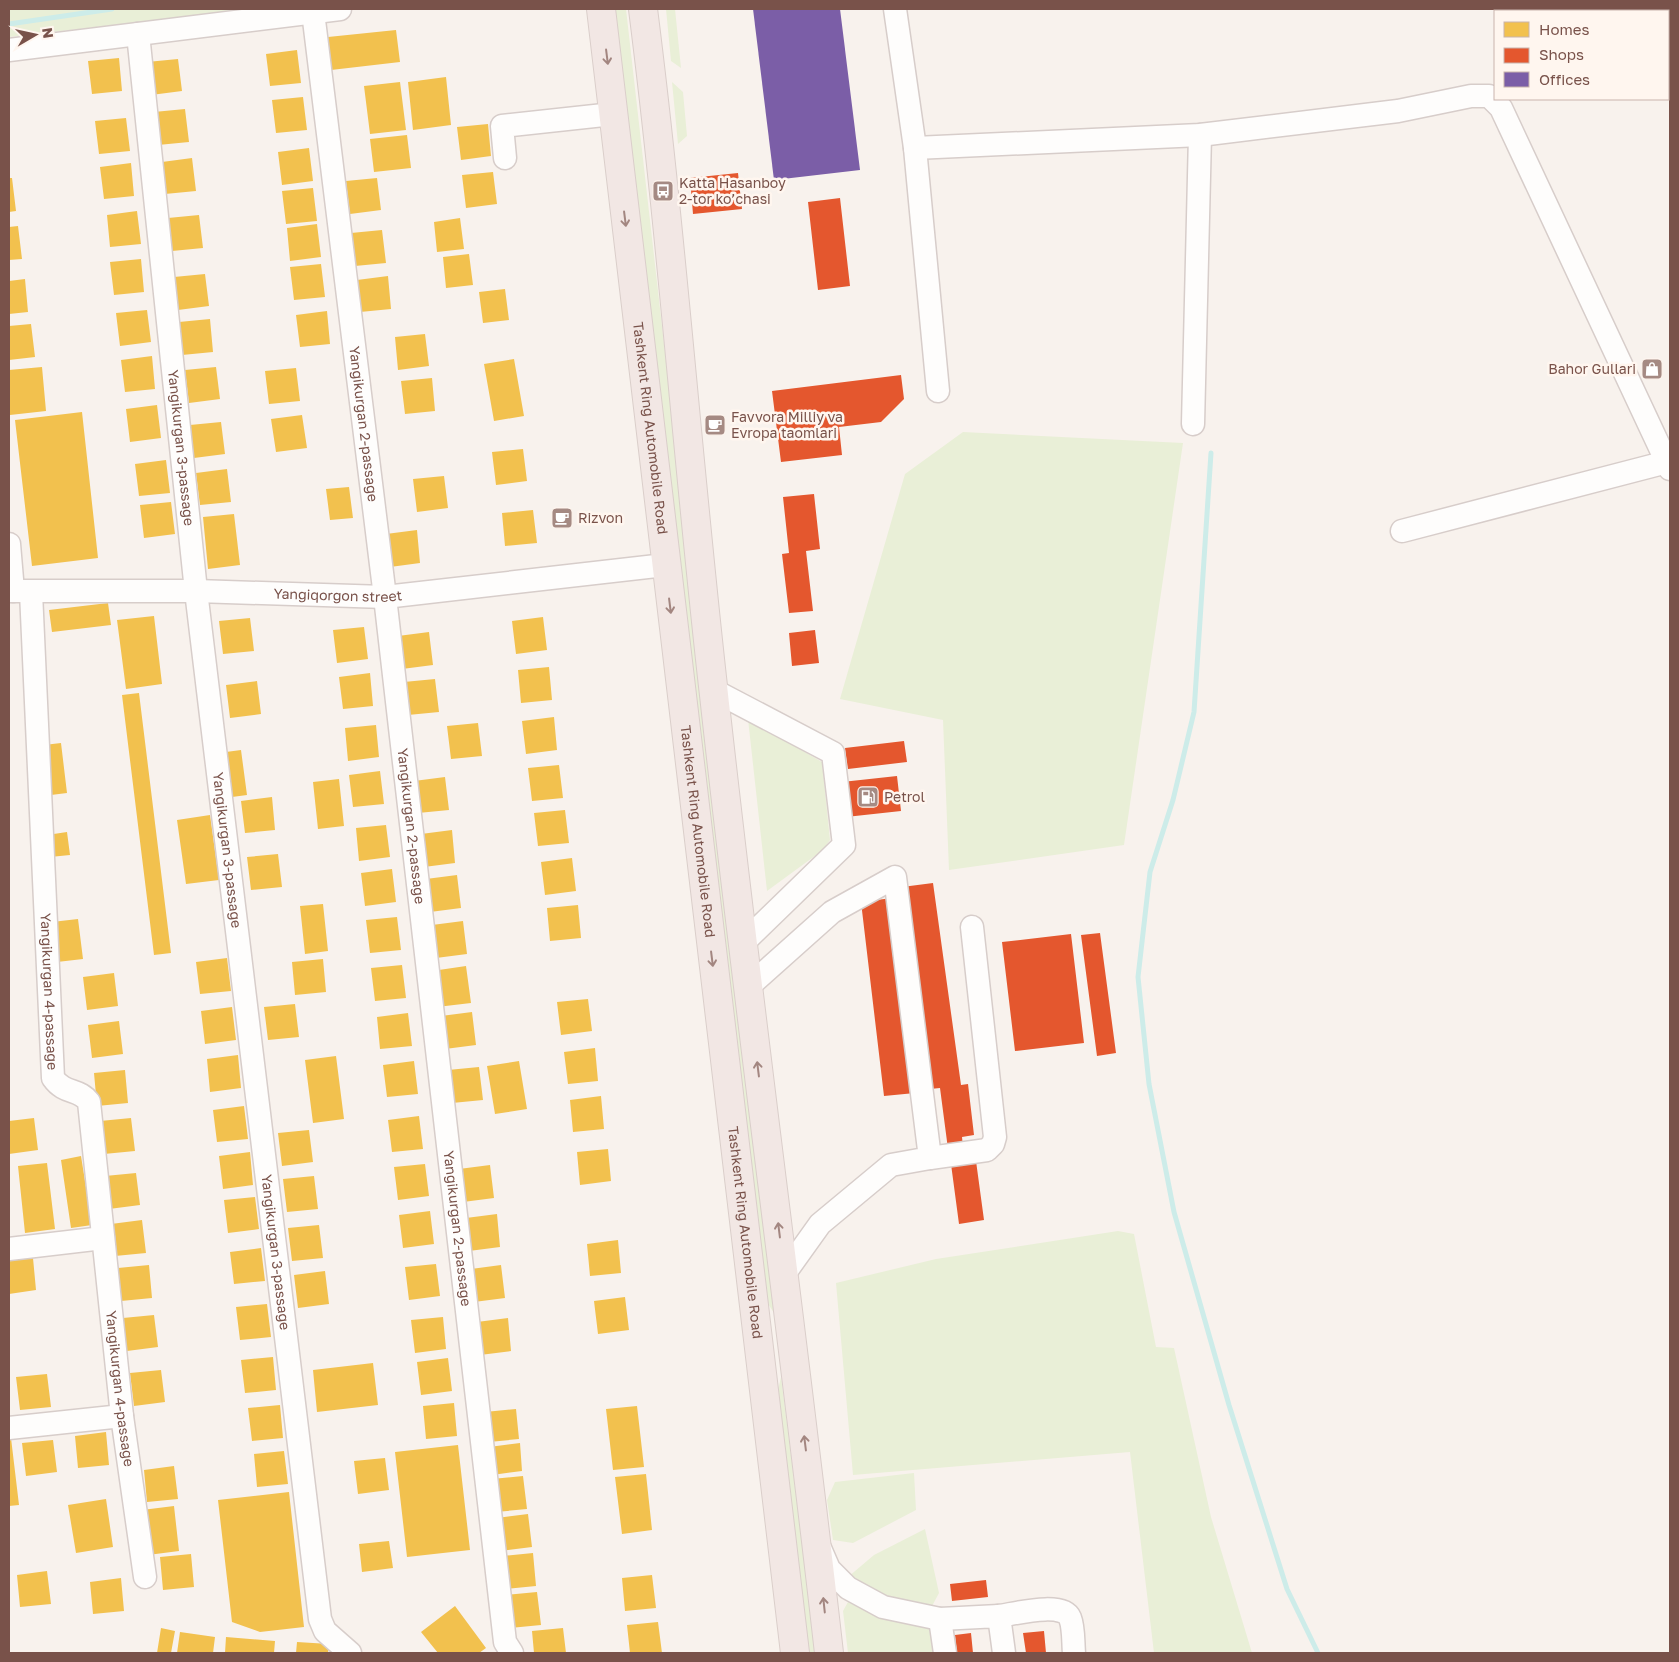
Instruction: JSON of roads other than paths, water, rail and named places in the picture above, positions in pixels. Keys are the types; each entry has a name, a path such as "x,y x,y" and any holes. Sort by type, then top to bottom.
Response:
{"highway":[{"name":"Tashkent Ring Automobile Road","path":"601,9 665,566 795,1653"},
{"path":"643,9 713,690 747,988 794,1350 829,1653"},
{"path":"760,1354 794,1350"}],"street":[{"path":"9,50 340,9"},
{"path":"895,9 915,148 938,391"},
{"name":"Yangikurgan 2-passage","path":"313,12 385,597 505,1642 512,1653"},
{"name":"Yangikurgan 3-passage","path":"138,34 196,591 320,1619 325,1631 350,1653"},
{"path":"915,148 1200,135 1398,112 1471,96 1489,96 1500,108 1669,466 1402,531"},
{"path":"505,158 502,126 613,114"},
{"path":"1193,424 1200,135"},
{"name":"Yangikurgan 4-passage","path":"9,544 18,591 54,1078 60,1088 84,1096 89,1102 122,1416 145,1577"},
{"name":"Yangiqorgon street","path":"18,591 196,591 385,597 665,566"},
{"path":"713,690 833,754 844,845 742,944"},
{"path":"747,988 832,912 895,877 930,1158"},
{"path":"784,1273 820,1224 891,1165 987,1150 993,1144 995,1137 972,927"},
{"path":"9,1249 103,1238"},
{"path":"9,1428 122,1416"},
{"path":"817,1542 829,1569 848,1588 883,1607 940,1619 999,1616 1054,1608 1064,1611 1070,1618 1074,1653"},
{"path":"999,1616 1004,1653"},
{"path":"940,1619 945,1653"}],"waterway":[{"path":"9,24 112,9"},
{"path":"1211,453 1194,712 1173,800 1150,872 1138,977 1149,1084 1174,1212 1229,1405 1287,1589 1318,1653"}],"place":[{"name":"Katta Hasanboy 2-tor ko’chasi","path":"663,191"},
{"name":"Bahor Gullari","path":"1652,369"},
{"name":"Favvora Milliy va Evropa taomlari","path":"715,425"},
{"name":"Rizvon","path":"562,518"},
{"name":"Petrol","path":"868,797"}]}
